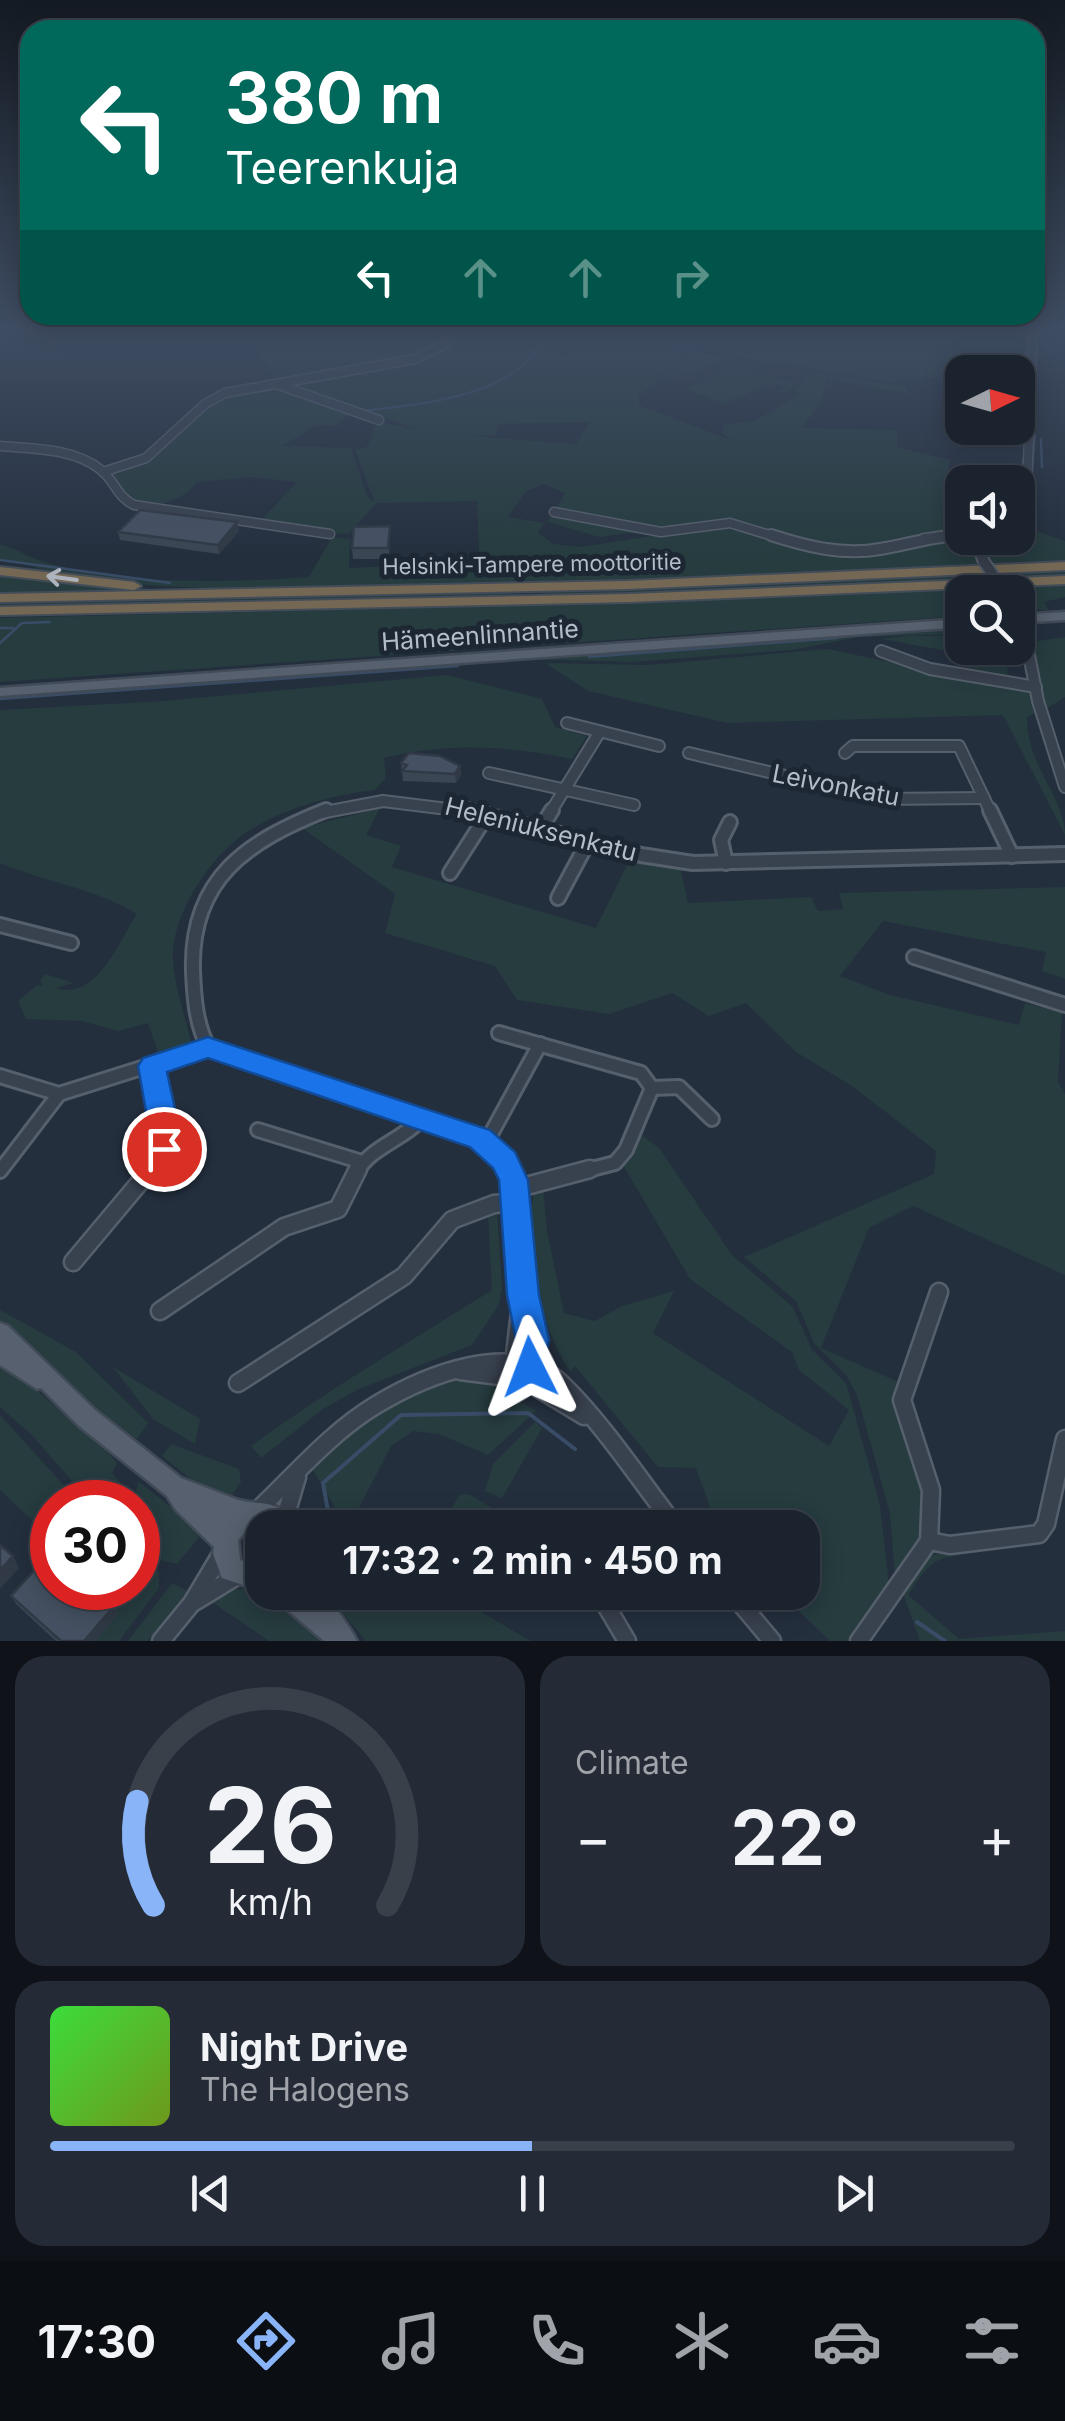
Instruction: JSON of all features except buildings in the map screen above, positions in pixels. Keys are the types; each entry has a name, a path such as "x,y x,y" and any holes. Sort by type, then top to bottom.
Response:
{"highway":[{"name":"Helsinki-Tampere moottoritie","path":"1,608 229,594 628,585 1065,566"},
{"path":"0,569 229,594"},
{"name":"Helsinki-Tampere moottoritie","path":"1,608 630,598 1065,580"}],"main road":[{"path":"1035,617 1065,616"},
{"name":"Hämeenlinnantie","path":"0,692 945,624"},
{"path":"0,1333 58,1392"},
{"path":"0,1352 58,1392 176,1488 245,1512"},
{"path":"176,1488 224,1546 231,1569 245,1572"},
{"path":"224,1546 230,1528 245,1518"},
{"path":"308,1610 339,1636"},
{"path":"322,1610 339,1636"}],"street":[{"path":"103,472 152,454 208,404"},
{"path":"332,404 379,420"},
{"path":"1028,465 1030,404"},
{"path":"0,446 59,453 103,472 119,498 134,505 330,534"},
{"path":"554,512 661,532 730,522 800,544 842,551 877,550 927,537 945,536"},
{"path":"882,652 930,669 1036,687"},
{"path":"1030,665 1052,763 1065,786"},
{"path":"566,724 659,746"},
{"path":"542,828 599,733"},
{"path":"844,753 853,746 956,744 1012,856"},
{"name":"Leivonkatu","path":"689,753 882,799 984,798"},
{"path":"489,773 634,805"},
{"name":"Heleniuksenkatu","path":"208,1047 192,960 193,928 212,886 241,854 289,823 352,803 416,800 676,862 726,864 1065,854"},
{"path":"450,873 487,814"},
{"path":"726,864 721,840 730,822"},
{"path":"558,898 588,840"},
{"path":"0,925 71,942"},
{"path":"914,957 1065,1004"},
{"path":"499,1033 641,1073 651,1084 689,1090 712,1119"},
{"path":"486,1143 494,1136 540,1044"},
{"path":"0,1076 58,1094 208,1047 422,1117 486,1143 504,1160 515,1196 523,1295 532,1340 522,1370"},
{"path":"72,1262 162,1156 167,1136 152,1066"},
{"path":"238,1383 404,1276 452,1220 615,1164 626,1150 651,1084"},
{"path":"0,1170 58,1094"},
{"path":"160,1311 284,1227 338,1209 362,1162 415,1128 422,1117"},
{"path":"258,1130 362,1162"},
{"path":"859,1641 930,1540 931,1490 902,1400 939,1292"},
{"path":"256,1510 343,1429 377,1404 413,1386 460,1371 522,1370 588,1418 663,1510"},
{"path":"930,1540 950,1544 1039,1534 1046,1524 1065,1439"},
{"path":"288,1510 299,1473"},
{"path":"160,1641 192,1603 224,1546"},
{"path":"192,1603 245,1579"},
{"path":"609,1610 627,1641"},
{"path":"746,1610 772,1641"}],"green space":[{"path":"214,404 333,404 352,411 336,426 316,425 283,446 351,448 367,496 375,503 355,450 369,446 374,428 381,422 420,430 342,404 639,404 733,441 723,434 723,425 754,421 784,404 819,404 802,428 897,430 897,447 950,460 945,465 945,536 941,537 945,537 945,555 978,555 983,564 988,563 985,555 1035,555 1035,527 1065,541 1065,563 301,589 119,583 0,565 43,569 0,559 0,544 51,564 114,576 212,581 309,577 332,537 350,539 349,568 472,562 479,554 477,501 377,503 349,533 343,534 261,520 297,482 251,477 197,482 172,501 152,505 122,496 113,472 118,475 119,470 141,461","holes":["590,422 576,444 468,436 496,435 498,424","544,484 565,493 548,522 599,537 724,520 794,541 733,524 579,547 554,544 538,533 544,523 508,517 526,491","930,539 874,552 834,552 813,546 857,550"]},
{"path":"1065,569 1065,577 945,575 945,582 558,597 537,592"},
{"path":"0,573 172,591 0,594"},
{"path":"1065,584 1065,597 1044,602 1049,611 1035,609 1035,585"},
{"path":"945,589 945,617 0,682 0,618 651,602"},
{"path":"514,593 477,599 0,609 0,601"},
{"path":"945,629 945,634 859,637 792,650 632,662 523,659"},
{"path":"945,636 945,651 882,639"},
{"path":"1065,637 1065,697 1046,709 1035,660 1035,641"},
{"path":"827,649 1033,691 1038,712 1027,717 1028,734 1059,807 1065,835 1003,715 727,723 588,691 545,663 648,665"},
{"path":"966,665 1008,665 1007,679 963,674"},
{"path":"447,675 542,699 555,727 587,736 572,759 478,748 384,758 386,778 375,790 295,809 236,840 197,886 174,942 176,980 191,1043 158,1052 148,1023 118,1031 82,1021 26,1019 18,1001 37,985 43,986 40,980 45,974 74,983 56,988 70,990 83,986 105,966 137,914 105,898 0,863 0,710 164,701"},
{"path":"380,808 366,835 401,846 392,867 596,928 631,857 696,867 681,871 688,903 811,897 818,911 843,909 839,893 1065,887 1065,979 1042,971 1046,952 883,921 840,976 890,995 1019,1025 1025,1003 1062,1013 1058,1082 1065,1094 1065,1275 913,1206 869,1228 821,1348 901,1383 899,1419 925,1510 918,1542 895,1577 890,1513 857,1395 846,1375 814,1343 796,1301 744,1257 934,1174 936,1151 852,1086 796,1052 746,1003 709,1016 672,993 609,1014 517,1000 495,966 385,933 395,894 302,828"},
{"path":"639,1133 659,1148 732,1255 793,1307 812,1350 846,1383 880,1505 889,1585 848,1641 830,1641 798,1610 820,1610 820,1510 711,1510 696,1468 658,1467 575,1366 571,1372 550,1333 536,1284 531,1233 535,1189 543,1187 547,1231 564,1313 595,1321 622,1306 674,1291 653,1333 829,1446 849,1410 799,1370 792,1352 690,1279 623,1165"},
{"path":"497,1208 502,1289 498,1306 472,1345 359,1389 323,1409 261,1458 251,1446 492,1290 488,1212"},
{"path":"0,1310 76,1352 148,1423 137,1439 89,1406 0,1322"},
{"path":"0,1359 104,1448 117,1463 112,1473 118,1480 71,1480 33,1436 0,1407"},
{"path":"113,1367 200,1419 195,1444 153,1419"},
{"path":"464,1379 489,1383 536,1411 488,1455 439,1434 413,1431 391,1446 358,1510 335,1510 313,1470 345,1438 381,1411 442,1384"},
{"path":"0,1415 59,1480 30,1480 30,1518 0,1490"},
{"path":"535,1422 542,1428 502,1498 485,1491 493,1464"},
{"path":"171,1444 239,1469 241,1482 231,1496 192,1480 162,1456"},
{"path":"460,1494 470,1495 496,1510 450,1510"},
{"path":"160,1498 203,1532 177,1564 160,1560"},
{"path":"958,1551 961,1555 943,1558 930,1566 908,1595 959,1639 1065,1631 1065,1641 920,1641 903,1593 930,1555"},
{"path":"172,1583 189,1592 148,1641 128,1641 152,1610 160,1610 160,1599"},
{"path":"245,1589 245,1610 293,1610 325,1641 269,1641 209,1600"},
{"path":"90,1610 142,1610 119,1641 95,1641"},
{"path":"340,1610 477,1610 531,1641 366,1641"}],"waterway":[{"path":"362,411 417,404"},
{"path":"1041,439 1042,467"},
{"path":"1024,445 1024,454"},
{"path":"1032,465 1034,445"},
{"path":"1023,460 1023,465"},
{"path":"0,560 170,583"},
{"path":"0,643 22,623 50,622"},
{"path":"0,628 13,628"},
{"path":"589,657 837,638"},
{"path":"0,699 458,666"},
{"path":"1026,670 1028,677"},
{"path":"328,1510 323,1483 401,1415 528,1413 575,1449"},
{"path":"917,1622 945,1641"}],"route":[{"path":"164,1149 167,1136 152,1066 208,1047 480,1138 504,1160 514,1180 523,1295 532,1340 530,1367"}]}
